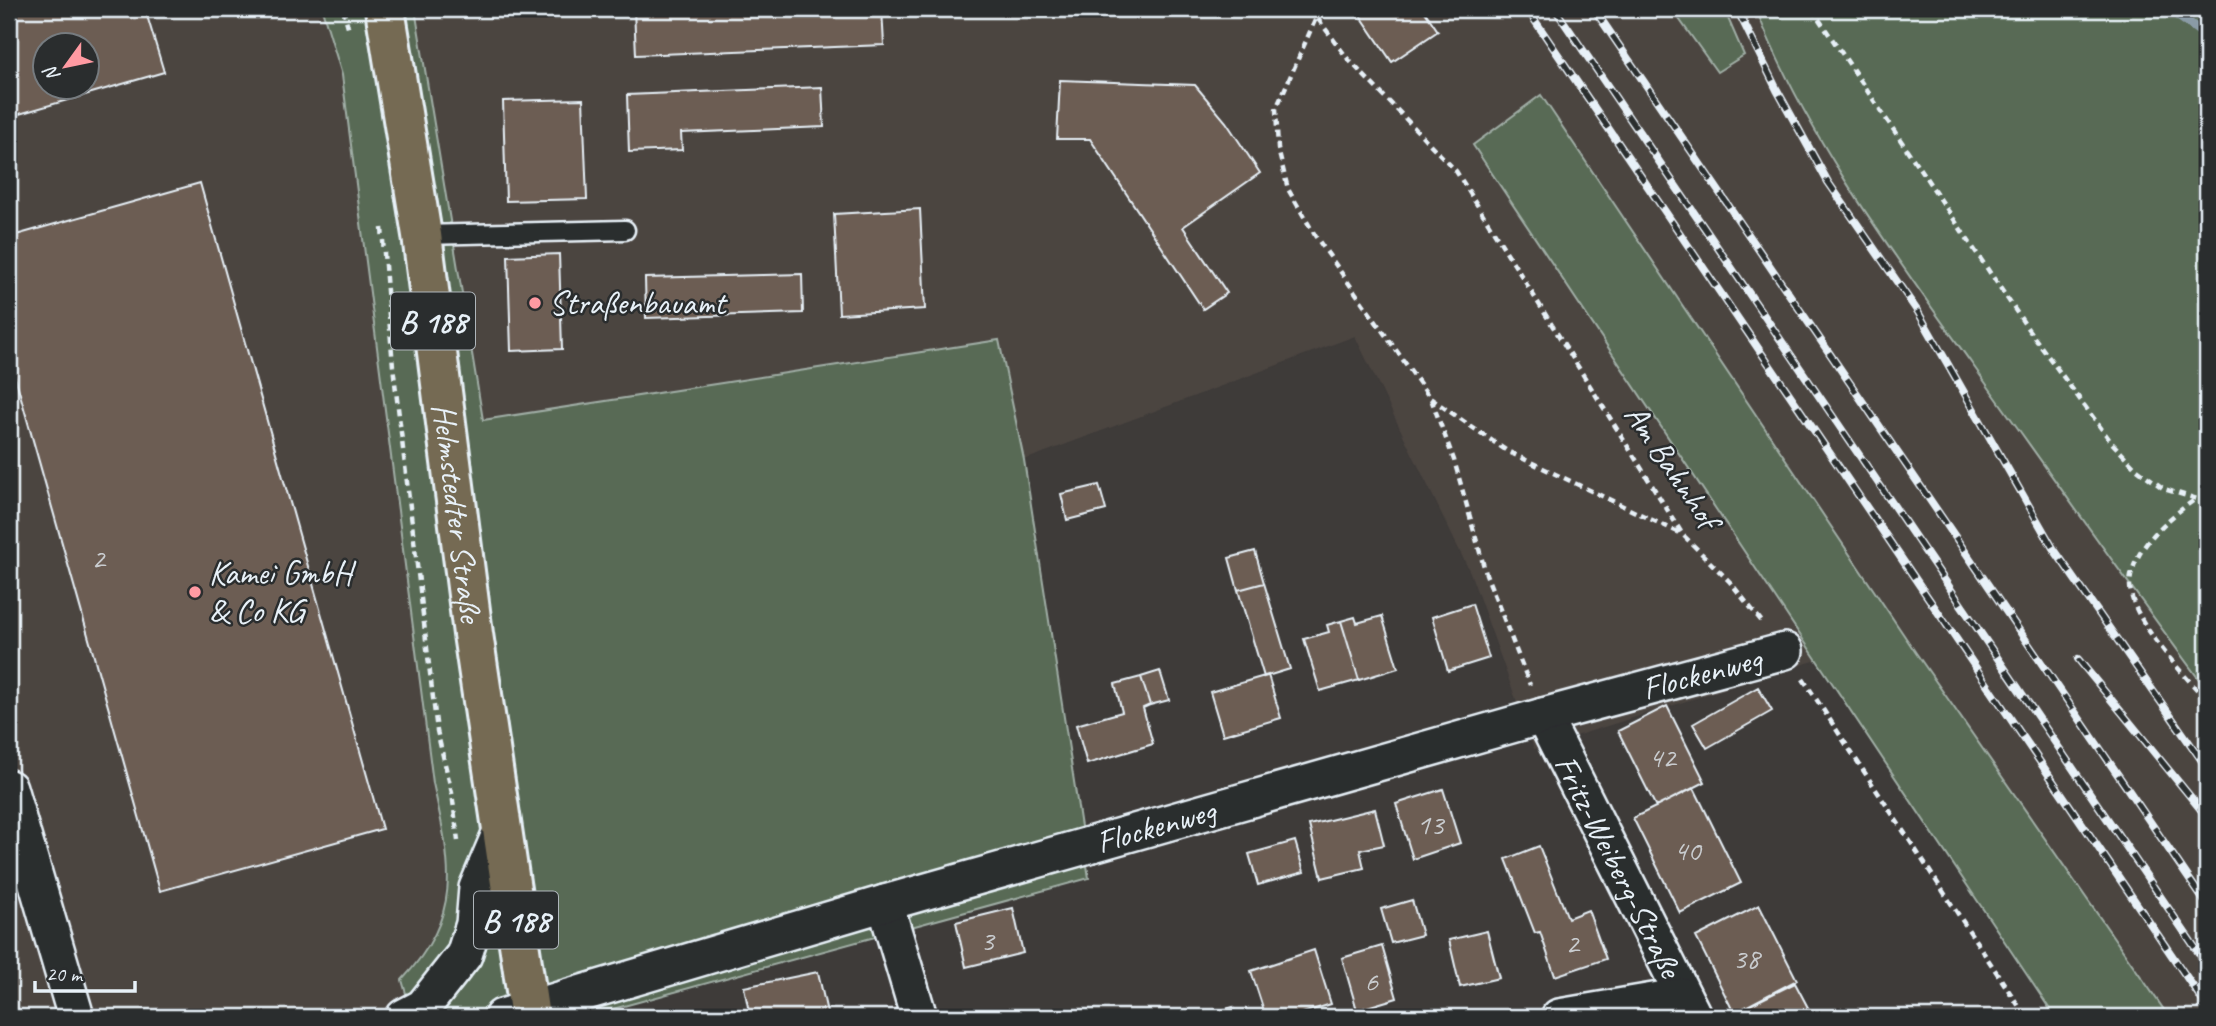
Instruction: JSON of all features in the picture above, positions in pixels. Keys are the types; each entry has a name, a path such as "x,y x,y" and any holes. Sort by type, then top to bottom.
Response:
{"main road":[{"name":"Helmstedter Straße","path":"385,9 422,235 473,634 502,829 520,1015"}],"street":[{"name":"Flockenweg","path":"520,1015 885,903 1543,716 1785,651"},
{"name":"Fritz-Weiberg-Straße","path":"1543,716 1689,1007"},
{"path":"9,788 76,1017"},
{"path":"404,1017 423,1007 464,955 474,923 477,888 502,829"},
{"path":"885,903 919,1017"},
{"path":"1559,1017 1689,1007"}],"lane":[{"path":"422,235 625,230"}],"path":[{"path":"344,9 349,31"},
{"path":"1320,9 1318,19 1276,109 1278,149 1288,189 1316,237 1430,398 1454,460 1486,574 1543,716"},
{"path":"1812,9 2006,298 2112,443 2136,468 2164,489 2207,502"},
{"name":"Am Bahnhof","path":"1318,19 1348,60 1456,171 1683,535 1730,582 1785,651 2025,1017"},
{"path":"381,220 393,366 437,731 452,793 458,856"},
{"path":"1430,398 1507,451 1683,535"},
{"path":"2194,500 2166,520 2154,535 2136,563 2130,585 2134,604 2158,642 2207,701"}],"shaded area":[{"path":"9,9 322,9 342,75 433,783 447,851 444,915 432,942 402,980 413,1017 9,1017"},
{"path":"415,9 1672,9 1717,71 1744,55 1724,9 1756,9 1769,43 1808,120 1867,215 2207,690 2207,1017 2169,1017 1916,653 1474,146 1817,660 1534,749 1470,572 1355,336 1024,460 999,340 483,420"}],"green space":[{"path":"322,9 415,9 483,420 999,340 1024,460 1089,878 584,1017 413,1017 402,980 422,956 436,932 448,887 447,864 433,783 342,75"},
{"path":"1672,9 1724,9 1744,55 1717,72"},
{"path":"1756,9 2207,9 2207,690 2089,528 1853,193 1800,103"},
{"path":"1541,95 1916,653 2169,1017 2055,1017 1473,145"}],"building":[{"path":"9,9 145,9 164,72 102,90 102,32 32,32 32,102 61,102 9,117"},
{"path":"634,9 882,9 884,45 636,55"},
{"path":"1356,9 1423,9 1438,31 1392,62"},
{"path":"1060,80 1195,85 1226,122 1260,173 1183,227 1227,293 1203,309 1090,139 1057,139"},
{"path":"822,87 824,127 681,133 682,150 629,152 627,95"},
{"path":"583,99 587,199 506,201 503,101"},
{"name":"Kamei GmbH & Co KG","path":"200,183 382,829 160,891 9,355 9,237"},
{"path":"920,209 925,309 839,314 834,214"},
{"name":"Straßenbauamt","path":"559,254 562,349 511,351 508,256"},
{"path":"802,274 803,313 646,318 645,278"},
{"path":"1099,485 1106,510 1067,520 1061,494"},
{"path":"1255,551 1264,583 1238,590 1229,558"},
{"path":"1264,583 1290,669 1264,677 1238,590"},
{"path":"1472,604 1489,658 1448,671 1432,617"},
{"path":"1382,616 1398,668 1359,680 1341,621 1355,617 1357,623"},
{"path":"1341,621 1359,680 1320,691 1304,639 1329,632 1327,625"},
{"path":"1160,671 1169,700 1150,705 1141,677"},
{"path":"1268,675 1281,718 1223,735 1210,692"},
{"path":"1141,677 1150,705 1143,708 1153,744 1087,764 1076,725 1122,712 1115,684"},
{"path":"1758,687 1772,711 1707,748 1693,724"},
{"path":"1667,706 1705,782 1656,807 1618,731"},
{"path":"1694,788 1741,883 1680,913 1633,818"},
{"path":"1443,789 1460,843 1413,859 1396,804"},
{"path":"1375,809 1384,845 1360,850 1364,868 1322,878 1309,825"},
{"path":"1295,841 1304,872 1258,885 1249,854"},
{"path":"1539,846 1568,918 1588,910 1606,959 1555,976 1540,932 1535,933 1506,859"},
{"path":"1412,900 1422,935 1391,943 1381,909"},
{"path":"1759,905 1797,980 1734,1013 1696,937"},
{"path":"1013,908 1023,953 966,967 956,922"},
{"path":"1487,931 1499,978 1460,987 1449,940"},
{"path":"1382,946 1397,998 1357,1010 1342,958"},
{"path":"1314,950 1331,1004 1290,1017 1266,1017 1251,971"},
{"path":"818,972 828,1017 750,1017 744,987"},
{"path":"1795,983 1813,1017 1736,1017 1734,1013"},
{"path":"1233,1007 1236,1017 1198,1017"}],"waterway":[{"path":"2169,9 2207,36"}],"railway":[{"path":"1527,9 2207,1007"},
{"path":"1555,9 2207,965"},
{"path":"1594,9 2207,905"},
{"path":"1737,9 1777,90 1828,182 1918,312 2053,548 2207,768"},
{"path":"2078,659 2207,817"}],"place":[{"name":"Straßenbauamt","path":"535,303"},
{"name":"Kamei GmbH & Co KG","path":"195,592"}]}
